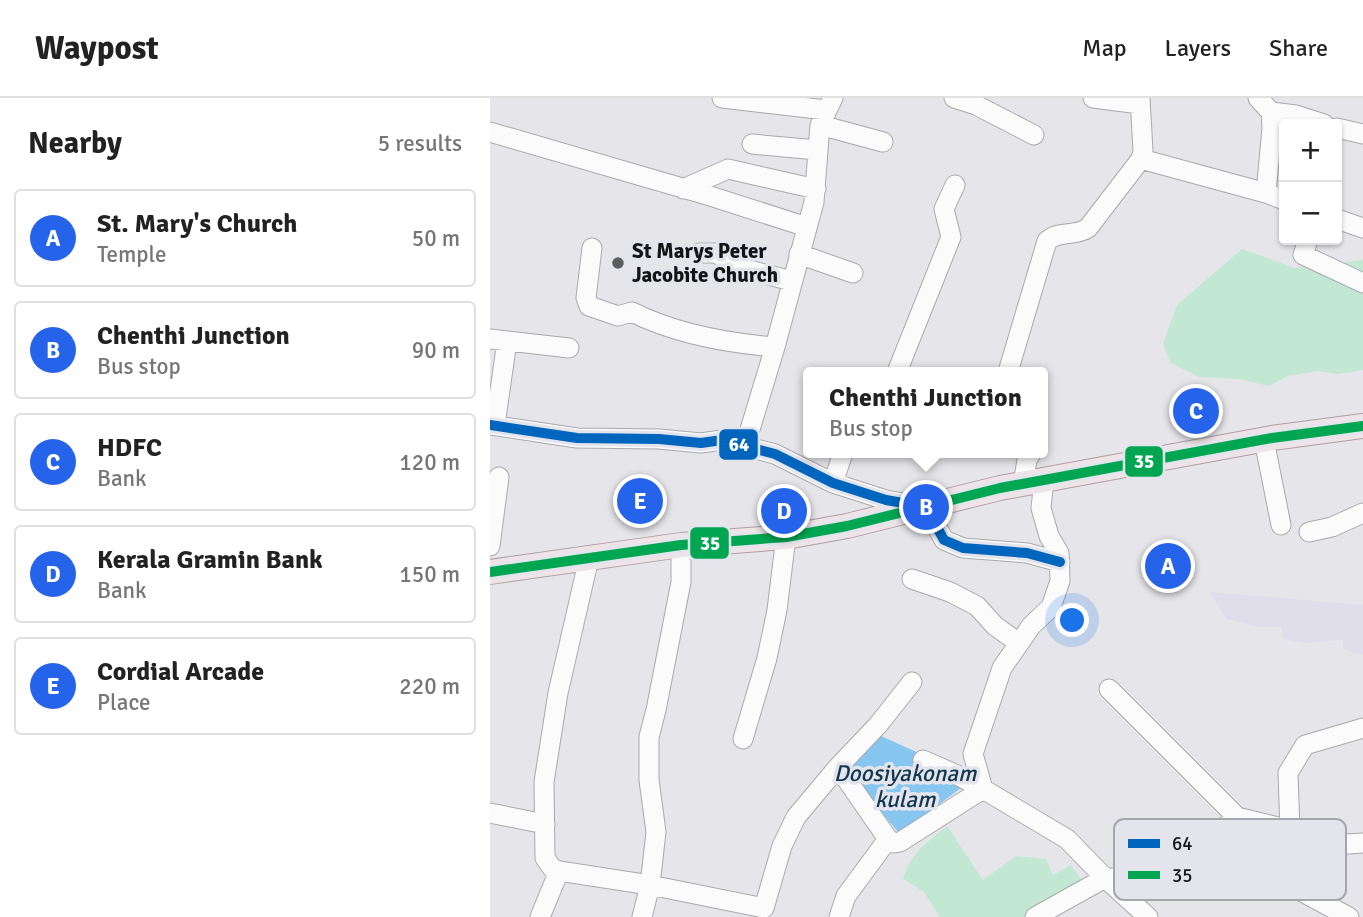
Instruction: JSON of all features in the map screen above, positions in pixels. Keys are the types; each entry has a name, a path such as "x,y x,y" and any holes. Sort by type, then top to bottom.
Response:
{"main road":[{"path":"490,572 681,545 786,537 926,508 964,495 1264,440 1363,426"}],"street":[{"path":"722,98 826,111 883,142"},
{"path":"954,98 976,105 1034,135"},
{"path":"1009,367 1047,241 1056,234 1076,234 1088,228 1141,159 1143,151 1140,101 1093,98"},
{"path":"1141,159 1275,196 1272,128 1265,105"},
{"path":"1265,105 1308,119"},
{"path":"744,446 775,347 807,227 816,189 817,150 826,111"},
{"path":"1342,129 1363,134"},
{"path":"490,132 807,227"},
{"path":"751,144 817,150"},
{"path":"683,189 728,169 816,189"},
{"path":"899,367 951,237 944,209 955,185"},
{"path":"1342,221 1363,228"},
{"path":"1306,245 1303,255 1363,283"},
{"path":"592,248 586,298 589,306 618,316 632,312 649,321 718,339 775,347"},
{"path":"699,253 716,253 741,268 792,281"},
{"path":"799,254 853,273"},
{"path":"569,348 498,340 492,425 577,438 659,439 701,443 722,440 775,454 833,483 886,500 926,508 944,540 963,548 1027,553 1060,562"},
{"path":"1264,440 1281,525"},
{"path":"833,483 841,458"},
{"path":"982,789 973,754 1002,668 1031,626 1051,607 1060,581 1059,553 1049,536 1028,458"},
{"path":"490,546 499,477"},
{"path":"1309,532 1332,527 1363,513"},
{"path":"743,738 767,658 777,610 786,537"},
{"path":"642,917 650,886 656,832 649,780 649,737 681,582 681,545"},
{"path":"589,558 558,693 544,782 545,858 552,868 559,871 650,886 764,913 782,846 796,817 878,725 912,682"},
{"path":"912,579 950,592 977,606 995,625 1019,643"},
{"path":"1109,689 1237,817 1245,819"},
{"path":"1296,819 1288,773 1305,745 1363,728"},
{"path":"923,760 957,775 1067,839 1114,886"},
{"path":"838,767 888,839 900,842 982,789"},
{"path":"490,813 545,824"},
{"path":"839,917 846,896 888,839"},
{"path":"540,917 559,871"},
{"path":"1035,917 1105,878 1114,878"},
{"path":"1129,900 1148,917"},
{"path":"1317,900 1349,917"}],"shaded area":[{"path":"1210,592 1363,605 1363,655 1343,649 1343,640 1304,643 1282,639 1282,627 1258,627 1226,619"}],"green space":[{"path":"1242,249 1295,268 1363,260 1363,370 1337,374 1319,371 1288,376 1269,386 1239,379 1199,377 1171,363 1163,344 1177,305"},
{"path":"947,826 983,880 1016,856 1046,859 1053,875 1071,865 1082,881 1028,917 940,917 924,892 903,879 915,855"}],"water":[{"name":"Doosiyakonam kulam","path":"881,736 974,778 900,834 846,771"}],"transit line":[{"name":"64","path":"490,425 577,438 659,439 701,443 722,440 775,454 833,483 886,500 926,507 944,540 963,548 1027,553 1060,562"},
{"name":"35","path":"490,572 681,545 786,537 847,526 1000,488 1272,438 1363,426"}],"place":[{"name":"St Marys Peter Jacobite Church","path":"618,263"},
{"name":"HDFC","path":"1196,411"},
{"name":"Cordial Arcade","path":"640,501"},
{"name":"Chenthi Junction","path":"926,507"},
{"name":"Kerala Gramin Bank","path":"784,511"},
{"name":"St. Mary's Church","path":"1168,566"}]}
